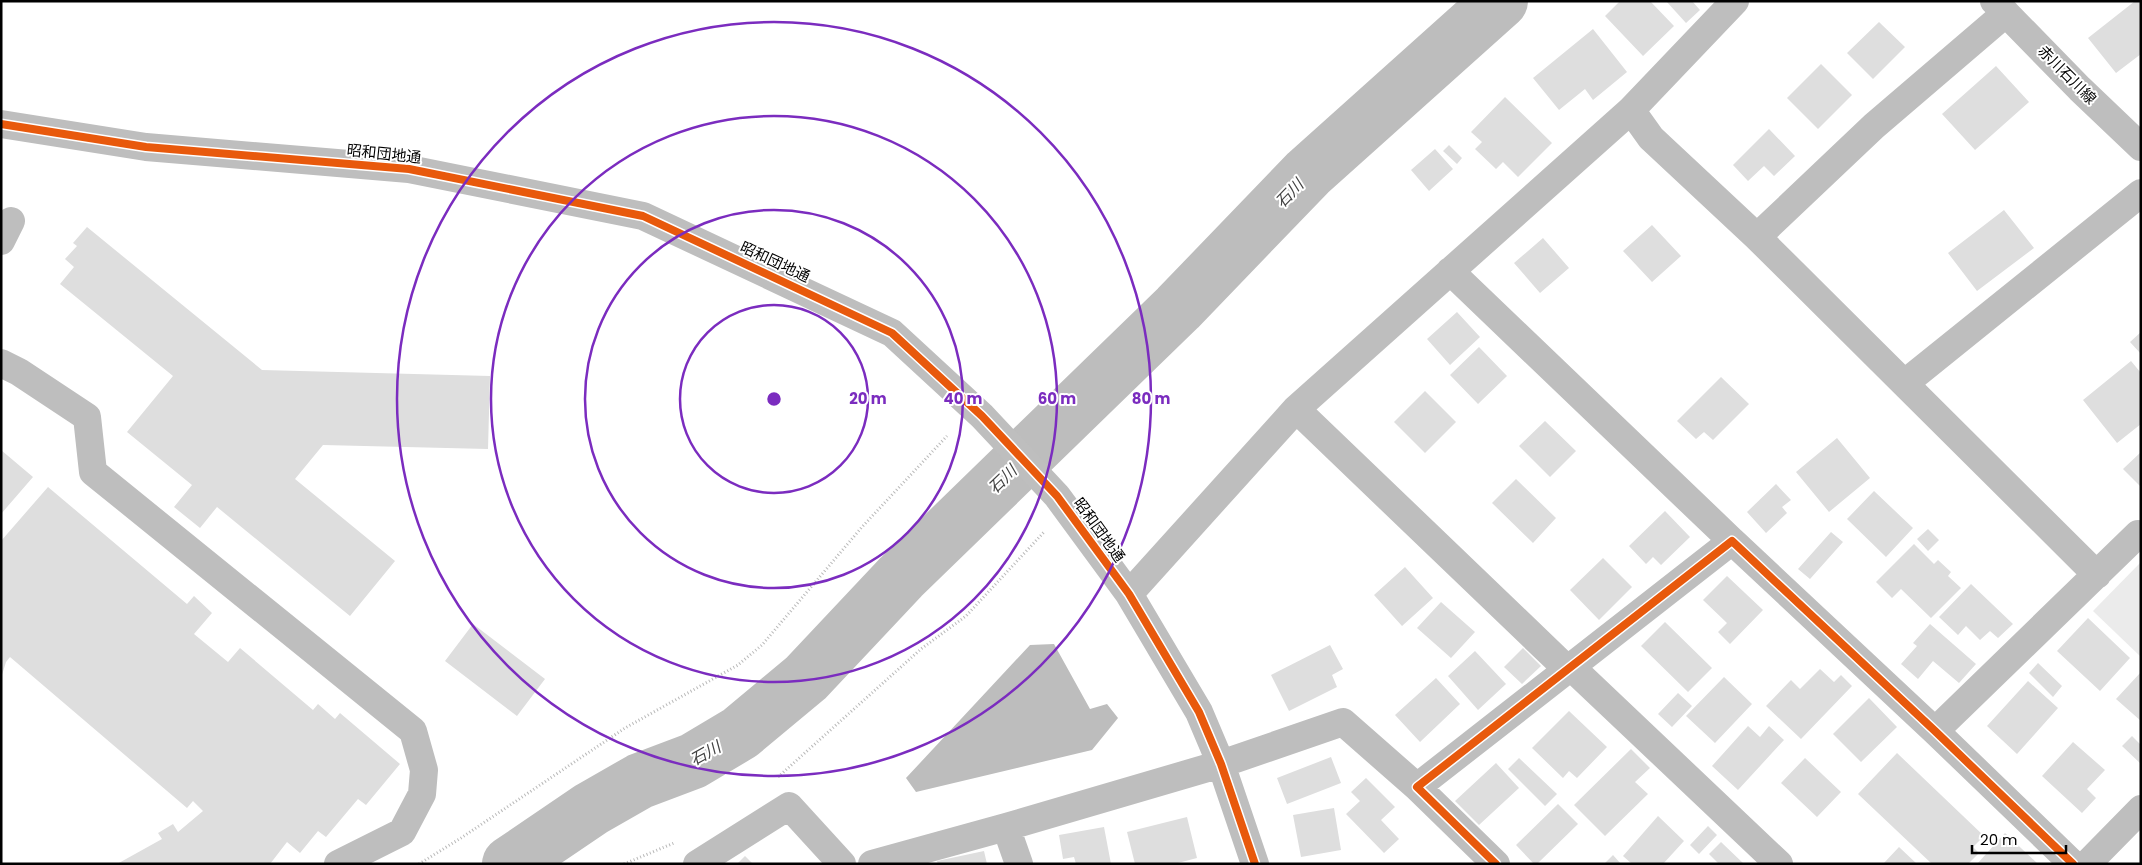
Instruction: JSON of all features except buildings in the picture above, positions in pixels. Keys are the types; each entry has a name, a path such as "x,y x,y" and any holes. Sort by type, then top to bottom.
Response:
{"street":[{"path":"1129,594 1296,409 1631,110 1735,1"},
{"path":"1757,237 2000,7"},
{"name":"赤川石川線","path":"2000,7 2080,89 2141,147"},
{"path":"1631,110 1651,138 1757,237 2097,575"},
{"name":"昭和団地通","path":"1,124 146,147 409,169 643,216 892,333 982,416 1057,496 1129,594 1199,712 1221,764 1255,864"},
{"path":"1904,383 2141,193"},
{"path":"1450,271 1732,541 1936,731 2073,864"},
{"path":"10,368 87,417 93,472 412,730 424,770 422,794 402,832 338,864"},
{"path":"1296,409 1779,864"},
{"path":"1936,731 2138,534"},
{"path":"1417,787 1732,541"},
{"path":"872,864 1221,764 1343,722 1417,787 1496,864"},
{"path":"697,864 789,806 842,864"},
{"path":"2087,864 2141,809"},
{"path":"1006,827 1019,864"}],"path":[{"path":"419,864 477,828 625,728 738,665 762,645 862,527 947,436"},
{"path":"772,782 921,649 966,616 1044,532"},
{"path":"624,864 681,840"}],"shaded area":[{"path":"2141,562 2141,657 2093,611"},
{"path":"1054,644 1090,709 1107,704 1118,718 1092,750 916,792 906,778 1030,645"}],"waterway":[{"name":"石川","path":"510,864 591,809 640,781 693,761 740,733 806,678 901,577 1178,308 1308,173 1500,1"}],"cycle path":[{"path":"1,124 146,147 409,169 643,216 892,333 982,416 1057,496 1129,594 1199,712 1221,764 1255,864"},
{"path":"1496,864 1417,787 1732,541 1935,731 2073,864"}]}
